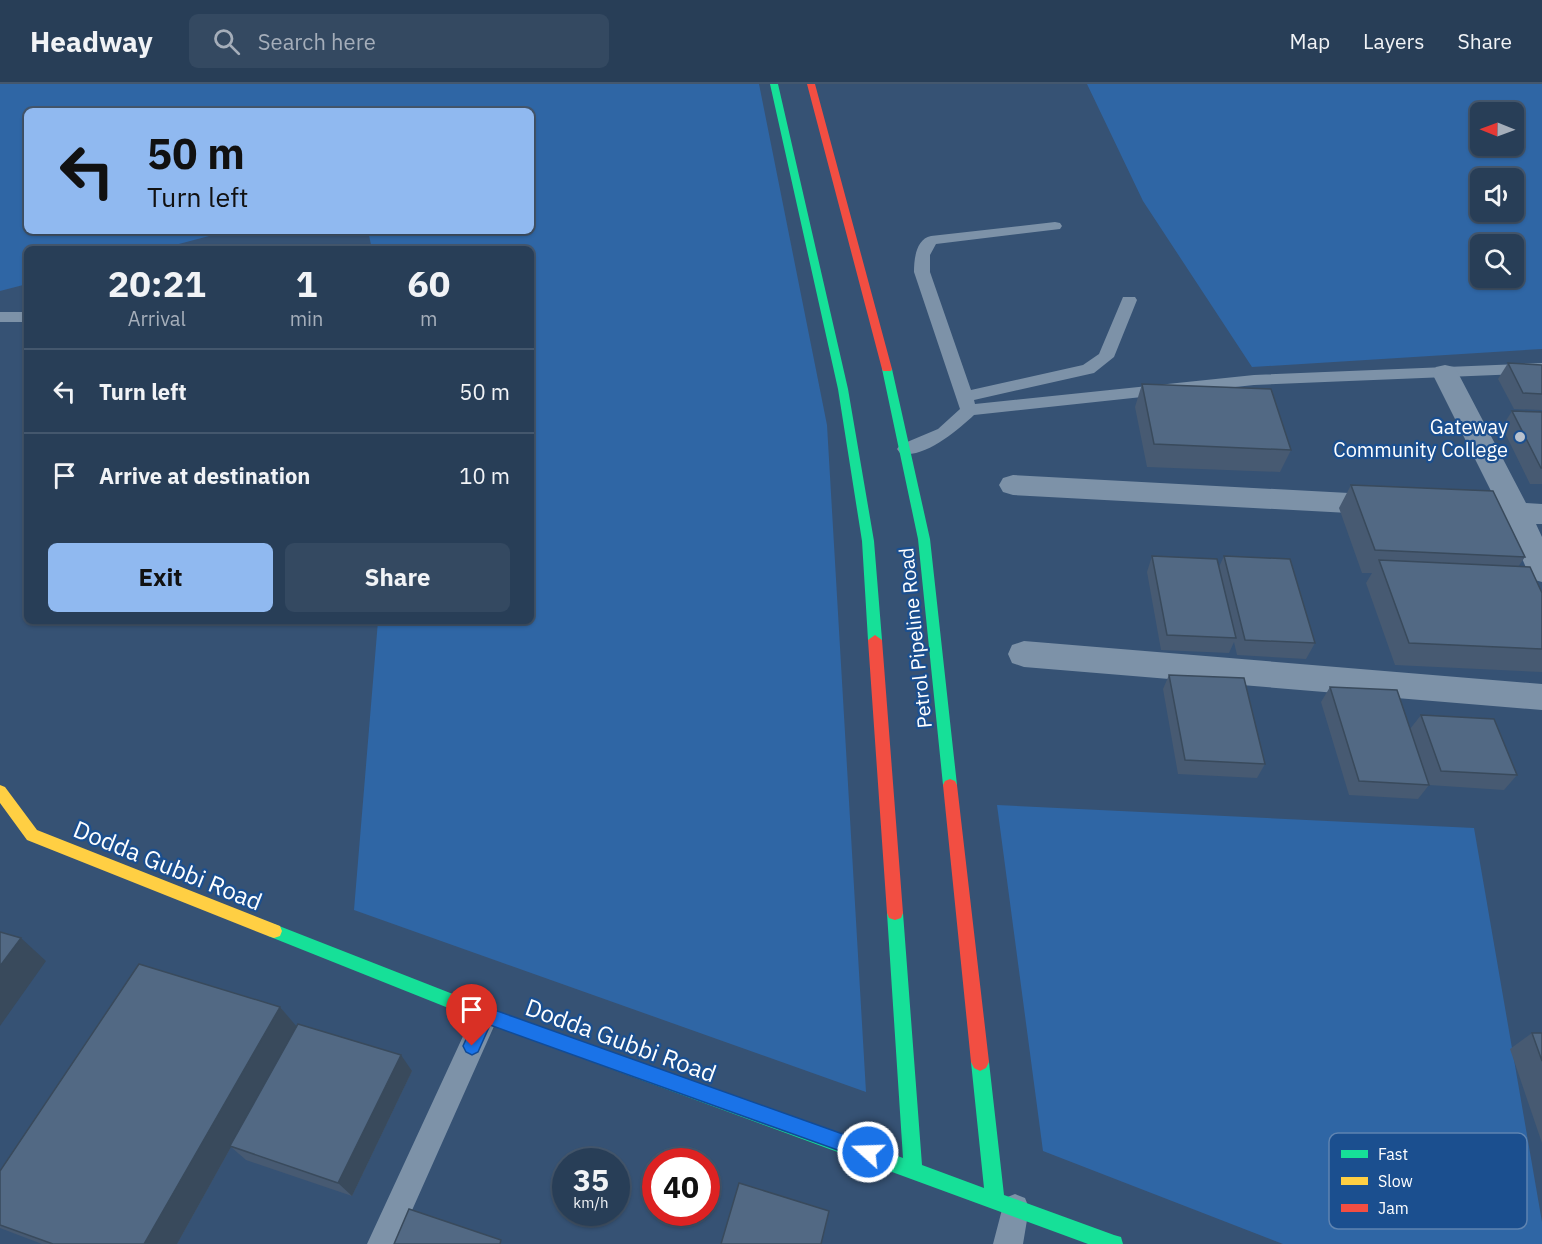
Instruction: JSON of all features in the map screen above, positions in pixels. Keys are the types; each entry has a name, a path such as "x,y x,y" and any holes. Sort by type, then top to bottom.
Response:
{"main road":[{"name":"Petrol Pipeline Road","path":"774,84 843,389 868,541 913,1168"},
{"name":"Petrol Pipeline Road","path":"811,84 892,386 924,539 1005,1204"},
{"name":"Dodda Gubbi Road","path":"0,791 32,835 486,1015 913,1168 1114,1244"}],"street":[{"path":"1445,373 1529,513 1542,571"},
{"path":"1013,485 1529,513"},
{"path":"1024,654 1542,697"}],"lane":[{"path":"967,404 922,272 922,255 932,240 1055,226"},
{"path":"906,449 944,433 967,404 1088,369 1106,357 1129,300"},
{"path":"0,317 24,317"},
{"path":"967,404 1254,380 1542,368"},
{"path":"382,1244 486,1015"},
{"path":"1005,1204 1008,1244"}],"shaded area":[{"path":"0,84 759,84 827,425 866,1092 354,910 378,624 534,624 534,246 371,246 369,234 534,234 534,108 24,108 24,234 217,234 171,246 24,246 24,285 0,291"},
{"path":"1087,84 1542,84 1542,349 1252,367 1143,201"},
{"path":"997,805 1474,828 1527,1133 1329,1133 1329,1229 1527,1229 1527,1135 1542,1222 1542,1244 1283,1244 1043,1151"}],"building":[{"path":"1508,363 1542,365 1542,394 1523,393"},
{"path":"1142,384 1271,389 1291,450 1154,444"},
{"path":"1512,411 1542,412 1542,468 1541,468"},
{"path":"1351,485 1493,491 1525,557 1375,550"},
{"path":"1152,556 1217,559 1236,638 1167,635"},
{"path":"1224,556 1290,559 1315,643 1245,640"},
{"path":"1379,560 1530,567 1542,593 1542,649 1409,643"},
{"path":"1169,675 1244,678 1265,764 1185,760"},
{"path":"1330,687 1397,690 1429,785 1359,781"},
{"path":"1421,715 1494,719 1517,775 1441,771"},
{"path":"0,932 21,938 0,966"},
{"path":"139,964 280,1007 144,1244 53,1244 0,1225 0,1171"},
{"path":"298,1024 401,1055 338,1183 230,1146"},
{"path":"1532,1033 1542,1033 1542,1061"},
{"path":"739,1183 829,1211 821,1244 721,1244"},
{"path":"409,1209 501,1240 500,1244 394,1244"}],"traffic: fast":[{"path":"774,84 843,389 868,541 875,640"},
{"path":"887,369 924,539 950,785"},
{"path":"895,913 913,1168"},
{"path":"274,931 486,1015 1114,1244"},
{"path":"980,1062 995,1200"}],"traffic: slow":[{"path":"0,791 32,835 274,931"}],"traffic: jam":[{"path":"811,84 887,369"},
{"path":"875,640 895,913"},
{"path":"950,785 980,1062"}],"place":[{"name":"Gateway Community College","path":"1520,437"}],"route":[{"path":"472,1046 486,1015 868,1152"}]}
